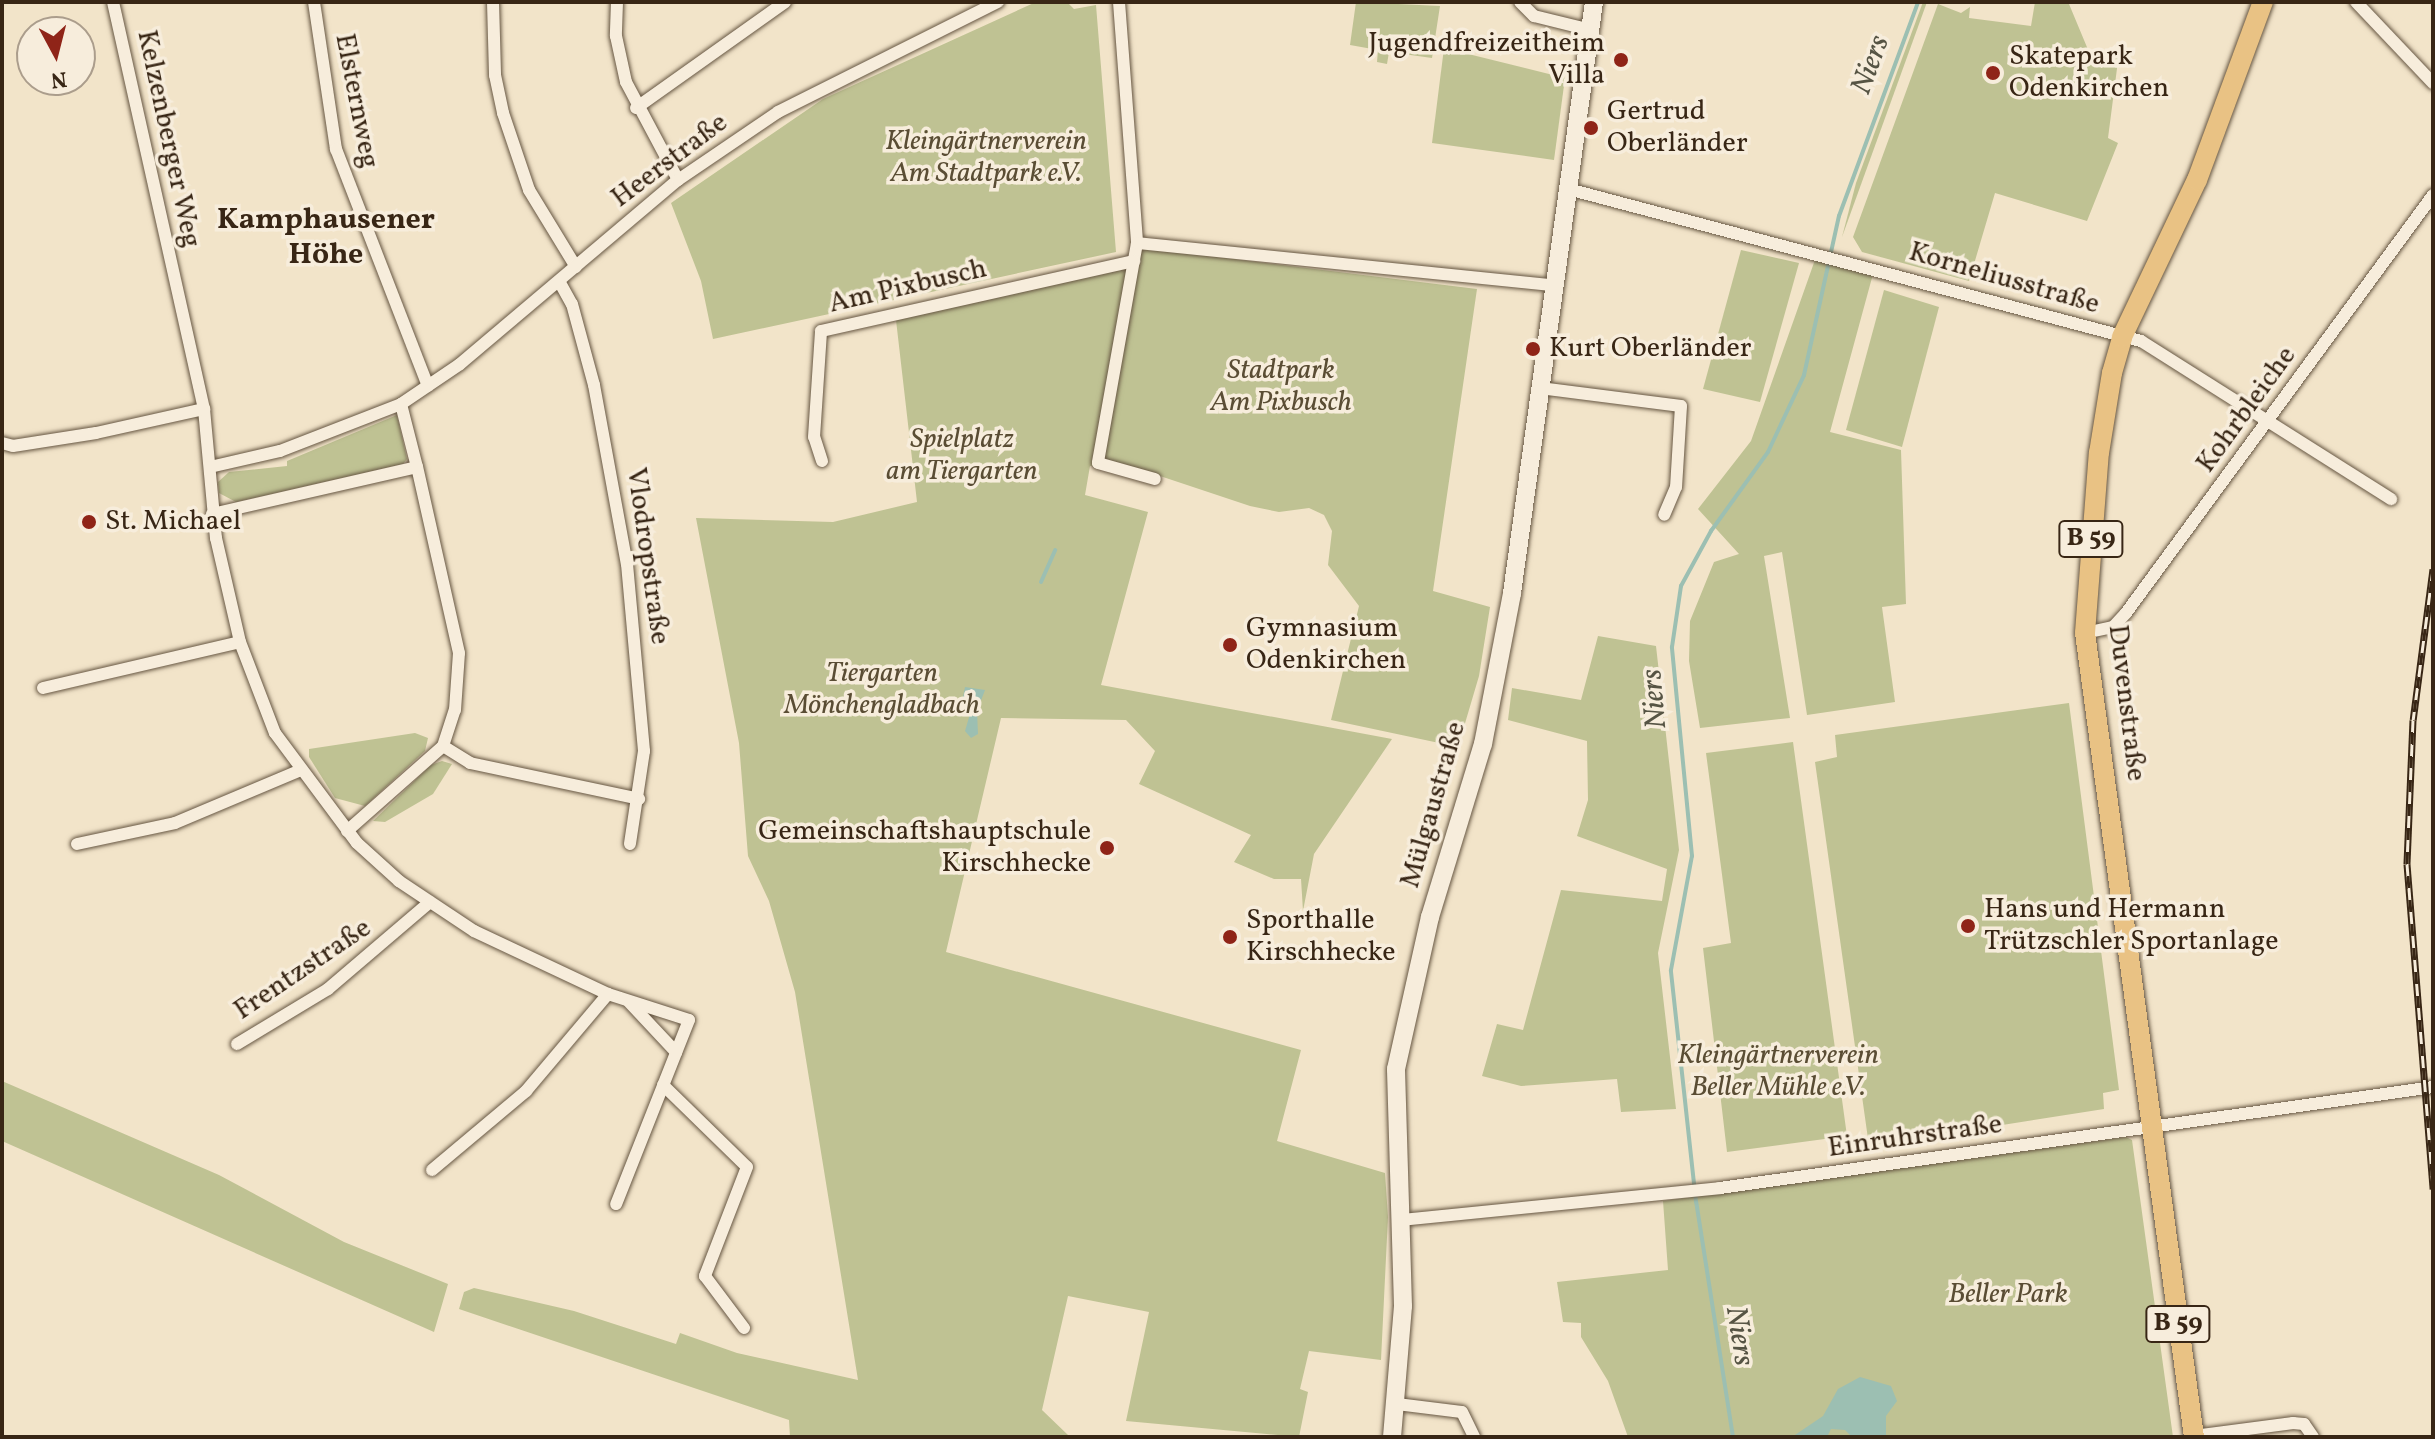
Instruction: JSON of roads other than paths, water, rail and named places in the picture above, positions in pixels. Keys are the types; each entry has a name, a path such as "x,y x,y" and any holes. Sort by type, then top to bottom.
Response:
{"main road":[{"name":"Duvenstraße","path":"2194,1436 2085,633 2102,417 2122,337 2197,180 2263,2"}],"street":[{"name":"Kelzenberger Weg","path":"113,2 204,409 212,514 240,642 275,733 299,771 347,831 390,873 474,931 608,994 689,1020 676,1052"},
{"name":"Elsternweg","path":"314,2 336,149 428,386"},
{"path":"493,2 495,75 507,125 529,190 576,267"},
{"path":"617,2 616,36 636,108 678,180"},
{"path":"636,108 785,2"},
{"name":"Heerstraße","path":"210,467 280,451 401,404 559,281 678,180 778,112 998,2"},
{"path":"1119,2 1137,243 1098,463 1155,479"},
{"path":"1520,2 1534,16 1591,30"},
{"name":"Mülgaustraße","path":"1392,1437 1397,1404 1401,1220 1395,1122 1401,1041 1430,917 1483,744 1524,517 1553,285 1594,2"},
{"path":"2356,2 2433,83"},
{"name":"Korneliusstraße","path":"1568,189 2141,341 2391,499"},
{"name":"Kohrbleiche","path":"2085,633 2113,627 2126,613 2433,195"},
{"path":"1137,243 1553,285"},
{"name":"Am Pixbusch","path":"822,461 814,437 821,331 1134,261"},
{"name":"Vlodropstraße","path":"559,281 572,304 582,339 618,505 643,720 639,799 630,844"},
{"path":"1540,388 1681,406 1676,487 1664,515"},
{"path":"347,831 443,746 458,697 459,653 401,404"},
{"path":"2,443 13,446 96,433 204,409"},
{"path":"212,514 417,467"},
{"path":"43,688 240,642"},
{"path":"443,746 470,763 639,799"},
{"path":"77,844 175,823 299,771"},
{"name":"Frentzstraße","path":"237,1044 328,989 430,902"},
{"path":"432,1170 526,1091 608,994"},
{"path":"616,1204 676,1052 628,1000"},
{"path":"663,1085 747,1167 705,1276 744,1328"},
{"name":"Einruhrstraße","path":"1401,1220 1711,1190 2433,1087"},
{"path":"1397,1404 1462,1412 1474,1437"},
{"path":"2194,1436 2293,1423 2304,1424 2313,1437"}],"waterway":[{"name":"Niers","path":"1733,1437 1696,1202 1671,970 1692,856 1672,647 1681,586 1711,531 1768,452 1804,375 1839,216 1918,2"},
{"path":"1041,582 1055,550"}],"railway":[{"path":"2433,569 2413,720 2407,864 2433,1189"}],"place":[{"name":"Jugendfreizeitheim Villa","path":"1621,60"},
{"name":"Skatepark Odenkirchen","path":"1993,73"},
{"name":"Gertrud Oberländer","path":"1591,128"},
{"name":"Kurt Oberländer","path":"1533,349"},
{"name":"St. Michael","path":"89,522"},
{"name":"Gymnasium Odenkirchen","path":"1230,645"},
{"name":"Gemeinschaftshauptschule Kirschhecke","path":"1107,848"},
{"name":"Hans und Hermann Trützschler Sportanlage","path":"1968,926"},
{"name":"Sporthalle Kirschhecke","path":"1230,937"}],"district":[{"name":"Kamphausener Höhe","path":"326,237"}],"park label":[{"name":"Kleingärtnerverein Am Stadtpark e.V.","path":"986,158"},
{"name":"Stadtpark Am Pixbusch","path":"1281,387"},
{"name":"Spielplatz am Tiergarten","path":"962,456"},
{"name":"Tiergarten Mönchengladbach","path":"882,690"},
{"name":"Kleingärtnerverein Beller Mühle e.V.","path":"1778,1072"},
{"name":"Beller Park","path":"2008,1295"}]}
